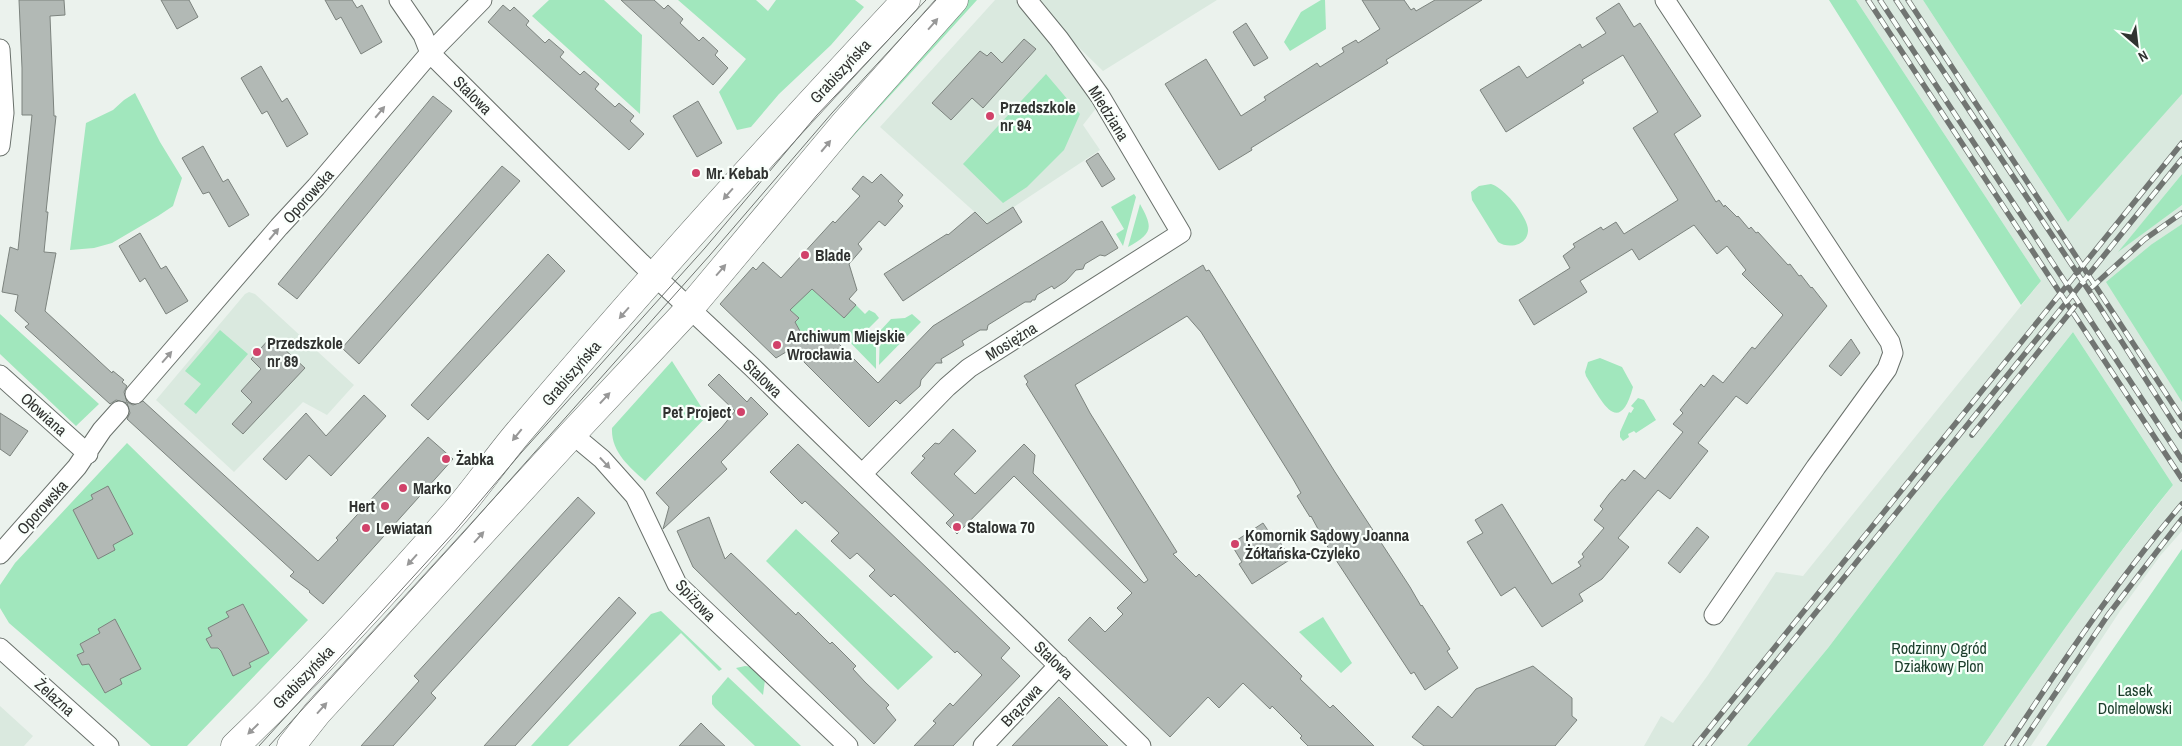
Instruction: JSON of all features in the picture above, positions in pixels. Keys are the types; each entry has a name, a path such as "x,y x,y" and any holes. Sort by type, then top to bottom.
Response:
{"main road":[{"name":"Grabiszyńska","path":"235,746 298,686 455,513 518,434 763,153 906,0"},
{"name":"Grabiszyńska","path":"291,746 317,713 690,308 845,124 954,0"}],"street":[{"name":"Stalowa","path":"399,0 424,35 430,53 655,276 862,474 1141,746"},
{"name":"Oporowska","path":"136,394 279,227 316,188 430,53 482,0"},
{"name":"Miedziana","path":"1027,0 1059,39 1100,96 1181,233"},
{"path":"1665,0 1892,347 1891,362 1887,370 1816,467 1714,615"},
{"path":"0,49 4,113 0,146"},
{"name":"Mosiężna","path":"862,474 969,368 1181,233"},
{"name":"Ołowiana","path":"0,375 88,454"},
{"name":"Oporowska","path":"0,554 88,454 102,430 119,412"},
{"name":"Spiżowa","path":"572,434 602,460 635,496 678,584 848,746"},
{"name":"Żelazna","path":"0,648 109,746"},
{"name":"Brązowa","path":"983,746 1059,665"}],"shaded area":[{"name":"Przedszkole nr 94","path":"995,0 1016,0 1049,41 1054,52 1059,53 1097,107 1083,125 1100,150 988,224 880,127"},
{"path":"1038,0 1217,0 1103,71 1065,34"},
{"path":"1856,0 1923,0 2068,222 2182,92 2182,174 2120,250 2182,205 2182,224 2152,244 2182,401 2182,531 2160,556 2120,611 2031,746 1983,746 2047,651 2092,589 2173,485 2073,332 1938,503 1828,648 1747,746 1644,746 1661,716 1673,723 1708,675 1776,572 1803,576 2041,281"},
{"name":"Przedszkole nr 89","path":"249,292 255,294 354,385 327,415 303,402 234,472 156,400 245,294"},
{"path":"0,706 33,736 24,746 0,746"}],"green space":[{"path":"549,0 604,0 642,35 640,114 532,16"},
{"path":"678,0 756,0 768,11 776,0 855,0 864,7 831,45 779,94 751,127 737,130 719,92 746,59"},
{"path":"967,0 977,0 819,174"},
{"path":"1321,0 1325,0 1326,29 1290,51 1284,42 1301,12"},
{"path":"1829,0 1856,0 2041,281 2021,305"},
{"path":"1923,0 2182,0 2182,94 2068,222"},
{"path":"1046,74 1080,114 1064,150 1027,187 1003,203 963,164"},
{"path":"135,93 160,142 182,178 173,206 112,243 94,248 70,250 86,123 113,110"},
{"path":"2182,174 2182,205 2118,252"},
{"path":"1491,184 1509,197 1520,211 1528,231 1527,236 1521,243 1512,246 1498,242 1472,200 1471,192 1479,186"},
{"path":"1134,194 1136,197 1123,246 1116,234 1124,229 1111,207"},
{"path":"1140,204 1149,225 1148,230 1142,238 1128,247"},
{"path":"2182,224 2182,402 2106,282 2152,244"},
{"path":"811,288 844,318 856,305 865,314 869,310 875,313 879,318 866,331 871,336 876,331 876,369 840,332 836,336 829,329 807,344 790,327 799,318 790,310"},
{"path":"0,314 99,404 76,426 0,354"},
{"path":"912,314 921,322 879,365 880,331 891,319 905,318"},
{"path":"220,330 248,354 196,414 184,404 201,384 185,371"},
{"name":"Rodzinny Ogród Działkowy Plon","path":"2073,332 2173,485 2099,581 1983,746 1747,746 1828,648 1938,503"},
{"path":"1600,358 1622,367 1633,387 1628,402 1622,411 1616,413 1610,410 1586,376 1585,372 1588,362"},
{"path":"672,361 707,416 645,481 622,458 614,444 612,428"},
{"path":"1638,398 1644,400 1656,420 1636,433 1634,431 1628,434 1629,437 1623,441 1620,437 1620,432 1629,412 1631,413 1634,408 1631,406"},
{"path":"127,443 308,620 187,746 151,746 9,623 0,608 0,585 15,563"},
{"path":"796,529 933,657 898,690 766,561"},
{"name":"Lasek Dolmelowski","path":"2182,549 2182,746 2046,746"},
{"path":"661,611 722,669 719,671 681,633 568,746 531,746 651,614"},
{"path":"1323,617 1352,663 1341,673 1299,632"},
{"path":"753,667 765,680 763,695 736,668"},
{"path":"728,677 801,746 755,746 712,704 712,696"}],"building":[{"path":"19,0 64,0 65,15 50,16 54,116 56,116 46,212 48,212 44,252 56,253 45,311 112,373 113,371 124,380 122,382 127,386 124,392 127,402 133,405 143,401 318,561 338,540 336,538 428,437 453,459 323,604 310,591 290,576 294,572 127,419 130,413 127,403 116,400 110,404 25,327 29,324 15,311 18,295 2,292 10,247 18,250 32,115 22,115"},
{"path":"161,0 189,0 198,17 177,29"},
{"path":"325,0 352,0 357,8 362,5 382,42 361,54 341,17 336,20"},
{"path":"621,0 654,0 664,9 668,5 683,19 680,23 699,41 703,37 718,51 715,55 728,68 713,85"},
{"path":"1362,0 1404,0 1411,10 1414,8 1416,11 1435,0 1482,0 1386,60 1388,63 1219,170 1165,84 1206,59 1241,116 1266,100 1264,97 1317,63 1320,67 1344,52 1342,48 1356,40 1358,43 1380,29"},
{"path":"1619,3 1634,27 1640,23 1701,116 1674,134 1716,202 1719,200 1724,207 1725,205 1738,216 1749,229 1751,227 1756,233 1758,232 1788,265 1790,264 1799,276 1801,275 1827,306 1747,404 1736,396 1698,443 1708,451 1670,499 1658,490 1618,538 1629,547 1602,579 1579,594 1583,601 1542,627 1515,587 1501,596 1467,542 1483,533 1475,520 1502,504 1552,584 1581,566 1578,562 1584,557 1582,554 1604,528 1594,520 1603,509 1600,506 1609,494 1622,479 1625,481 1634,470 1645,479 1683,432 1673,424 1683,413 1680,410 1701,384 1704,387 1713,375 1723,383 1752,347 1755,349 1783,315 1742,274 1746,270 1727,246 1717,254 1694,225 1639,260 1632,249 1580,281 1587,292 1534,325 1519,300 1570,268 1563,256 1575,247 1573,244 1601,227 1603,230 1616,222 1624,234 1678,200 1633,128 1658,112 1623,55 1582,80 1584,83 1506,132 1480,90 1519,66 1527,78 1580,44 1582,48 1606,33 1596,18"},
{"path":"503,5 510,11 514,7 529,21 526,25 545,43 549,39 564,52 560,57 580,75 584,71 599,84 595,89 615,107 619,103 634,116 630,121 644,134 629,150 488,22"},
{"path":"1246,23 1268,58 1254,66 1233,32"},
{"path":"1024,39 1036,49 983,108 972,98 951,120 932,103 980,51 987,56 991,52 1002,63"},
{"path":"261,66 282,102 287,98 308,134 287,147 267,111 262,114 241,78"},
{"path":"433,96 452,111 297,299 278,284"},
{"path":"698,101 722,143 697,157 673,116"},
{"path":"203,146 223,182 228,179 249,215 229,227 209,192 203,194 182,158"},
{"path":"1098,153 1115,179 1102,187 1086,161"},
{"path":"502,166 520,181 359,364 342,348"},
{"path":"881,174 903,195 898,201 903,206 885,226 879,221 858,244 862,249 849,264 857,290 849,299 856,305 844,318 812,289 790,310 799,318 795,322 807,344 827,332 878,383 933,326 1102,221 1118,248 1105,256 1100,255 1085,264 1083,269 1076,270 1066,281 1054,289 1052,286 1037,295 1035,300 1025,302 988,325 987,330 980,330 962,341 964,345 941,359 942,363 936,363 921,380 920,386 900,404 896,400 869,427 791,349 776,358 720,304 753,267 756,270 763,262 781,278 833,221 835,223 860,196 852,189 863,176 872,183"},
{"path":"1013,207 1022,222 903,301 884,274 948,235 975,212 987,224"},
{"path":"140,233 161,269 166,266 188,301 166,314 145,278 140,282 119,246"},
{"path":"548,254 565,271 428,420 411,405"},
{"path":"1203,265 1206,271 1209,270 1335,472 1450,649 1447,651 1458,668 1425,690 1414,672 1411,674 1330,551 1311,516 1297,496 1301,493 1293,479 1201,332 1187,316 1075,385 1090,413 1177,552 1173,554 1196,577 1199,574 1302,676 1300,679 1330,708 1333,705 1374,746 1308,746 1300,738 1302,736 1272,706 1270,709 1243,683 1219,708 1208,697 1170,737 1068,640 1090,617 1105,632 1123,614 1117,608 1132,593 1014,476 957,534 946,523 954,515 911,473 925,458 922,456 935,443 939,444 953,429 976,451 954,474 975,494 1024,444 1035,455 1033,473 1144,583 1148,580 1026,384 1028,382 1024,376"},
{"path":"271,337 305,368 243,434 232,424 252,402 241,391 261,369 251,359"},
{"path":"1851,339 1860,353 1841,376 1829,366"},
{"path":"719,374 747,402 751,397 768,414 721,462 727,469 663,529 669,507 656,493 722,427 735,411 708,385"},
{"path":"364,395 386,416 331,476 309,455 286,480 263,459 306,413 326,436"},
{"path":"0,413 28,431 10,456 0,449"},
{"path":"798,444 1010,648 1001,658 1020,676 953,746 914,746 936,723 933,721 950,703 953,706 982,675 957,651 955,653 894,594 891,597 869,576 875,570 857,553 850,559 831,541 839,533 805,501 802,504 770,472"},
{"path":"108,486 133,534 113,545 115,550 98,559 73,510 93,499 91,495"},
{"path":"578,497 595,513 431,693 436,698 393,746 361,746 419,681 414,676"},
{"path":"709,517 725,559 731,553 796,615 798,612 830,644 832,642 856,666 853,669 889,705 886,708 896,720 874,744 693,567 677,531"},
{"path":"1263,523 1275,541 1278,539 1291,559 1252,584 1239,564 1242,562 1231,544"},
{"path":"1697,527 1709,537 1680,573 1668,563"},
{"path":"619,597 636,613 515,746 484,746"},
{"path":"243,604 269,653 249,663 251,667 233,676 221,651 218,648 211,648 206,639 212,636 208,628 229,617 226,612"},
{"path":"115,619 141,669 120,679 122,684 105,693 89,664 82,665 77,655 84,652 80,644 100,633 98,629"},
{"path":"1533,666 1572,698 1572,716 1577,720 1555,746 1424,746 1412,737 1438,706 1452,718 1476,689"},
{"path":"1059,697 1108,746 1012,746"},
{"path":"701,723 711,733 725,746 679,746"}],"tram line":[{"path":"259,746 454,532 521,453 705,248 817,115 926,0"},
{"path":"269,746 463,533 710,255 832,113 936,0"}],"railway":[{"path":"1868,0 2182,479"},
{"path":"1880,0 2182,460"},
{"path":"1896,0 2099,306 2182,436"},
{"path":"1908,0 2182,418"},
{"path":"1695,746 2182,143"},
{"path":"1708,746 2182,159"},
{"path":"2091,288 2145,239 2182,213"},
{"path":"1972,435 2075,306"},
{"path":"2007,746 2069,653 2113,592 2182,504"},
{"path":"2020,746 2108,615 2182,519"}],"place":[{"name":"Przedszkole nr 94","path":"990,116"},
{"name":"Mr. Kebab","path":"696,173"},
{"name":"Blade","path":"805,255"},
{"name":"Archiwum Miejskie Wrocławia","path":"777,345"},
{"name":"Przedszkole nr 89","path":"257,352"},
{"name":"Pet Project","path":"741,412"},
{"name":"Żabka","path":"446,459"},
{"name":"Marko","path":"403,488"},
{"name":"Hert","path":"385,506"},
{"name":"Stalowa 70","path":"957,527"},
{"name":"Lewiatan","path":"366,528"},
{"name":"Komornik Sądowy Joanna Żółtańska-Czyleko","path":"1235,544"}]}
